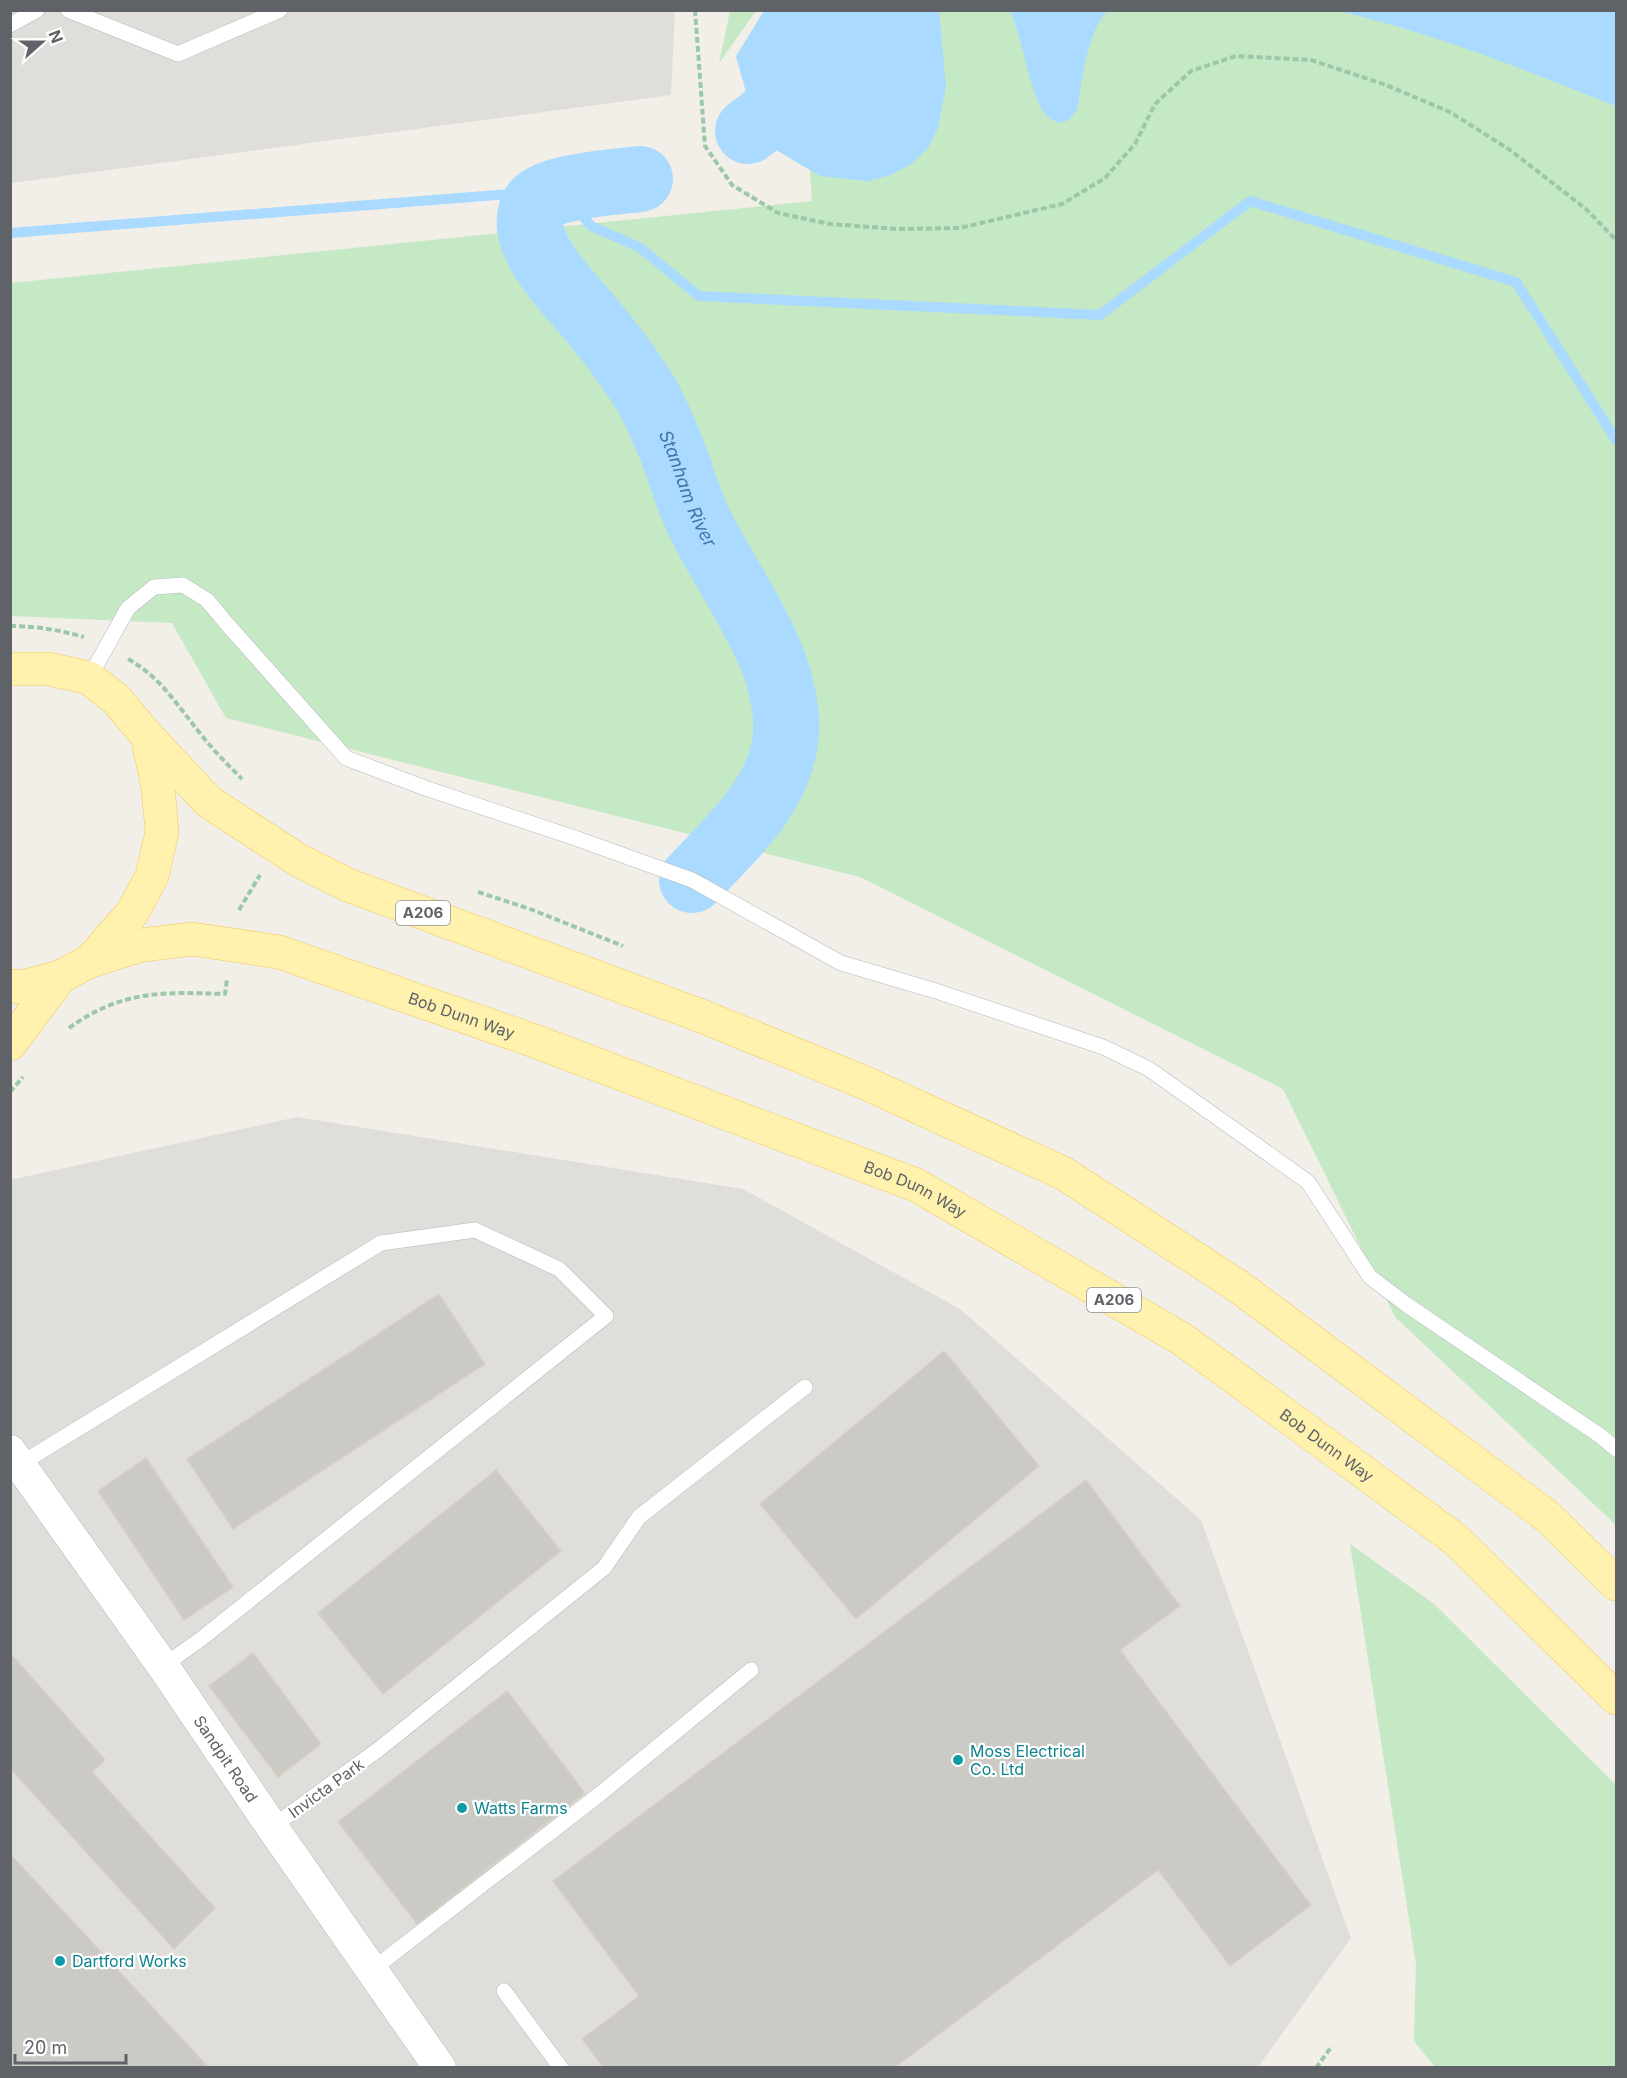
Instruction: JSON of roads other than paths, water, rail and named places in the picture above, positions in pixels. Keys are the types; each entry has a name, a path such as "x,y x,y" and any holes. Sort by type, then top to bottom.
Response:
{"main road":[{"path":"10,669 49,669 89,678 116,699 147,736 158,787 162,831 152,876 132,913 90,961 60,977 22,987 10,986"},
{"name":"A206","path":"147,736 209,802 298,860 348,885 704,1017 863,1082 1063,1173 1254,1298 1548,1517 1617,1584"},
{"name":"Bob Dunn Way","path":"90,961 142,945 192,939 279,952 540,1043 916,1185 1192,1346 1455,1539 1617,1698"},
{"path":"10,1044 60,977"}],"street":[{"name":"Sandpit Road","path":"14,1462 163,1666 272,1827 440,2067"}],"lane":[{"path":"10,25 37,10"},
{"path":"68,10 178,54 280,10"},
{"path":"89,678 128,608 154,587 183,585 207,600 346,758 425,788 692,880 841,963 936,991 1103,1047 1149,1069 1308,1182 1370,1277 1407,1305 1617,1449"},
{"path":"14,1462 381,1243 475,1230 559,1269 606,1316 211,1632 163,1666"},
{"name":"Invicta Park","path":"272,1827 379,1749 604,1568 639,1517 805,1387"},
{"path":"373,1969 600,1794 751,1670"},
{"path":"504,1991 561,2067"}],"water":[{"path":"764,11 939,11 946,86 938,128 928,148 911,164 891,175 868,181 820,176 778,151 752,113 736,56"},
{"path":"1010,11 1108,11 1101,19 1090,43 1077,110 1069,120 1059,123 1048,117 1041,108"},
{"path":"1338,11 1616,11 1616,106 1444,41"}],"waterway":[{"name":"Stanham River","path":"748,131 770,113 779,102 791,78 796,51 797,10"},
{"name":"Stanham River","path":"640,179 581,186 550,194 539,200 533,207 530,230 547,266 599,328 650,401 699,522 768,650 785,705 786,734 782,756 765,795 738,831 692,880"},
{"path":"10,233 560,190 591,226 639,247 699,296 1100,315 1250,201 1516,282 1616,440"}],"place":[{"name":"Moss Electrical Co. Ltd","path":"958,1760"},
{"name":"Watts Farms","path":"462,1808"},
{"name":"Dartford Works","path":"60,1961"}]}
